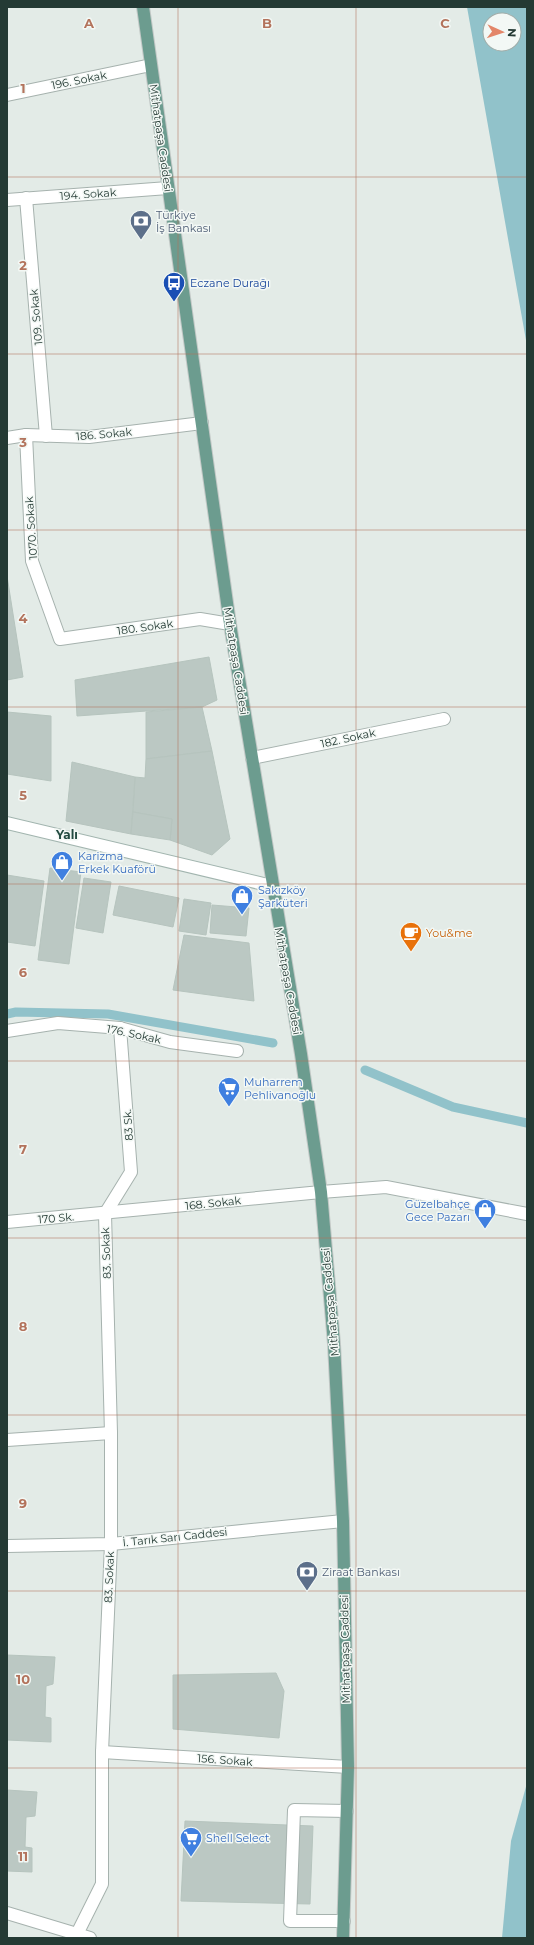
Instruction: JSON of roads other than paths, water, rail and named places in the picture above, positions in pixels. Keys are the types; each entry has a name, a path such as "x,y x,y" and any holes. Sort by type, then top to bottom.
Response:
{"main road":[{"name":"Mithatpaşa Caddesi","path":"143,7 230,624 272,886 301,1054 321,1192 334,1344 343,1521 348,1767 343,1938"}],"street":[{"name":"196. Sokak","path":"7,94 151,65"},
{"name":"194. Sokak","path":"7,200 168,188"},
{"name":"109. Sokak","path":"26,198 46,436"},
{"name":"186. Sokak","path":"7,438 26,435 89,438 202,423"},
{"name":"1070. Sokak","path":"26,435 32,561 60,639"},
{"name":"180. Sokak","path":"60,639 200,619 230,624"},
{"name":"182. Sokak","path":"252,758 444,719"},
{"path":"7,823 272,886"},
{"name":"176. Sokak","path":"7,1031 58,1022 120,1028 170,1042 237,1051"},
{"name":"83 Sk.","path":"105,1214 131,1172 120,1028"},
{"name":"168. Sokak","path":"105,1214 321,1192 386,1187 527,1214"},
{"name":"170 Sk.","path":"7,1222 105,1214"},
{"name":"83. Sokak","path":"77,1936 102,1884 102,1752 111,1544 111,1433 105,1214"},
{"path":"7,1440 111,1433"},
{"name":"İ. Tarık Sarı Caddesi","path":"7,1546 111,1544 343,1521"},
{"name":"156. Sokak","path":"102,1752 348,1767"},
{"path":"344,1921 290,1921 294,1810 347,1811"},
{"path":"7,1913 77,1936 90,1938"}],"water":[{"path":"467,7 527,7 527,346"},
{"path":"527,1783 527,1938 502,1938 511,1841"}],"waterway":[{"path":"7,1014 16,1012 108,1014 273,1043"},
{"path":"365,1070 453,1107 527,1123"}],"place":[{"name":"Türkiye İş Bankası","path":"141,240"},
{"name":"Eczane Durağı","path":"174,302"},
{"name":"Karizma Erkek Kuaförü","path":"62,882"},
{"name":"Sakızköy Şarküteri","path":"242,916"},
{"name":"You&me","path":"411,952"},
{"name":"Muharrem Pehlivanoğlu","path":"229,1108"},
{"name":"Güzelbahçe Gece Pazarı","path":"485,1230"},
{"name":"Ziraat Bankası","path":"307,1592"},
{"name":"Shell Select","path":"191,1858"}],"district":[{"name":"Yalı","path":"67,834"}]}
